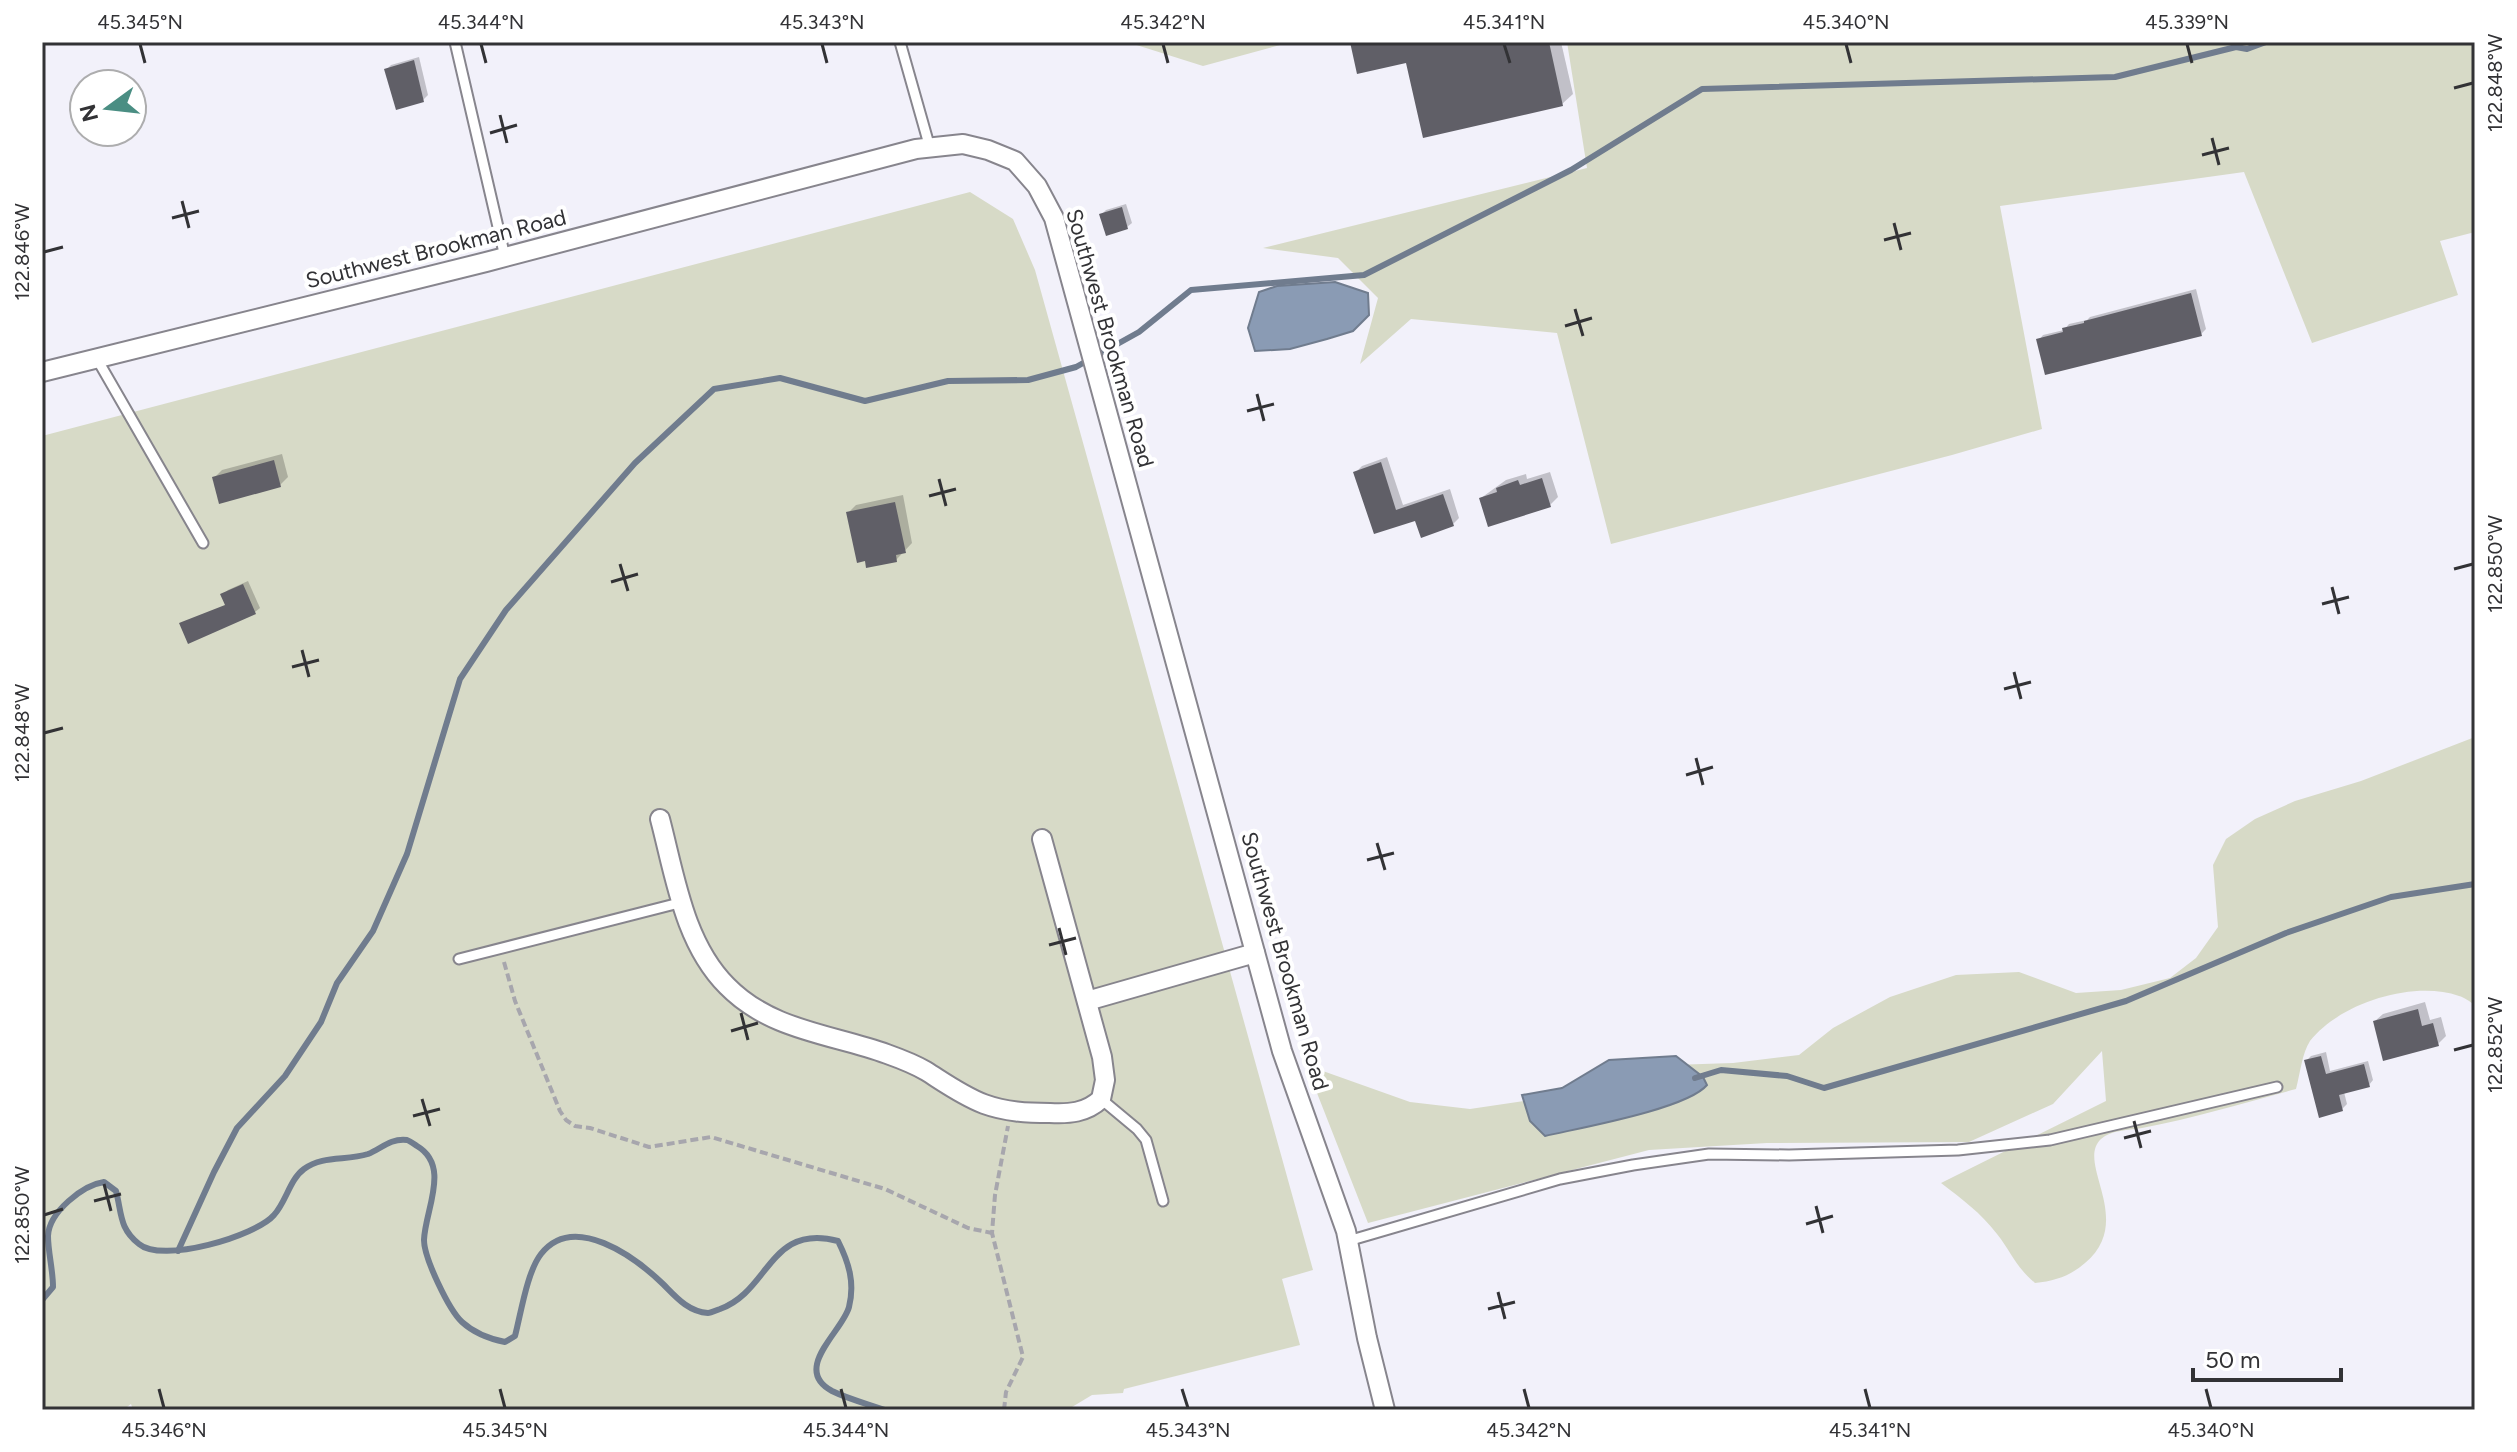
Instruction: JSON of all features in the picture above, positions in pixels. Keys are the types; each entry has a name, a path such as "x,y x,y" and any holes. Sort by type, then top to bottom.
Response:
{"street":[{"name":"Southwest Brookman Road","path":"42,372 505,257 916,149 963,144 1015,161 1037,186 1054,218 1282,1051 1337,1201 1385,1410"},
{"path":"660,819 688,921 705,957 726,985 744,1001 802,1031 908,1062 971,1098 1011,1112 1070,1114 1087,1109 1101,1099 1105,1080 1102,1057 1042,839"},
{"path":"1087,1001 1255,953"}],"lane":[{"path":"455,42 505,257"},
{"path":"900,42 930,148"},
{"path":"96,358 203,543"},
{"path":"459,959 683,902"},
{"path":"1348,1241 1560,1179 1633,1165 1709,1154 1958,1150 2050,1140 2277,1087"},
{"path":"1101,1099 1146,1140 1163,1201"}],"path":[{"path":"500,948 515,1001 555,1098 566,1120 575,1126 649,1147 711,1137 885,1189 968,1228 992,1233"},
{"path":"1004,1410 1006,1392 1023,1357 992,1233 995,1195 1011,1112"}],"green space":[{"path":"1127,42 1291,42 1203,66"},
{"path":"1567,42 2475,42 2475,232 2440,241 2458,295 2312,343 2244,172 2000,206 2042,429 1611,544 1557,333 1411,319 1360,364 1378,298 1338,258 1263,248 1587,168"},
{"path":"970,192 1013,219 1035,270 1313,1270 1282,1279 1300,1345 1124,1389 1123,1393 1092,1395 1067,1410 133,1410 131,1404 123,1410 42,1410 42,436"},
{"path":"2475,737 2475,1005 2461,997 2441,992 2400,993 2378,998 2339,1016 2310,1041 2296,1089 2105,1136 2095,1149 2095,1162 2106,1211 2105,1229 2099,1246 2085,1263 2056,1279 2035,1283 1984,1219 1941,1183 2106,1101 2102,1051 2053,1104 1969,1142 1767,1143 1649,1150 1368,1223 1306,1065 1410,1102 1470,1109 1524,1101 1530,1121 1672,1065 1733,1063 1799,1055 1833,1028 1890,997 1956,975 2019,972 2076,993 2121,990 2170,978 2196,958 2218,927 2213,865 2226,839 2255,819 2295,801 2361,781"}],"water":[{"path":"1335,282 1368,293 1369,315 1353,331 1290,349 1255,351 1248,328 1259,292 1277,286"},
{"path":"1676,1056 1703,1077 1707,1085 1696,1094 1656,1110 1545,1136 1530,1121 1522,1095 1562,1088 1609,1060"}],"building":[{"path":"1350,42 1549,42 1563,106 1423,138 1406,63 1357,74"},
{"path":"414,60 424,102 396,110 384,69"},
{"path":"1122,207 1128,229 1106,236 1099,214"},
{"path":"2191,293 2202,336 2045,375 2036,339 2063,332 2062,328 2084,321"},
{"path":"274,460 281,487 219,504 212,477"},
{"path":"1381,462 1396,510 1443,494 1454,526 1421,538 1415,521 1374,534 1353,472"},
{"path":"1542,478 1551,507 1488,527 1479,498 1518,480 1520,485"},
{"path":"895,502 906,553 896,555 897,562 866,568 865,561 857,563 846,512"},
{"path":"243,584 256,614 188,644 179,623 225,605 220,594"},
{"path":"2418,1009 2422,1026 2433,1023 2439,1046 2383,1061 2373,1021"},
{"path":"2321,1056 2326,1074 2364,1064 2370,1087 2339,1095 2343,1111 2319,1118 2304,1060"}],"waterway":[{"path":"178,1251 237,1128 285,1076 321,1022 337,983 373,931 407,854 460,679 506,610 635,463 714,389 780,378 865,401 948,381 1028,380 1076,367 1139,332 1191,290 1364,275 1571,170 1702,89 2115,77 2236,47 2247,49 2266,42"},
{"path":"1695,1078 1721,1070 1787,1076 1824,1088 2126,1001 2286,933 2391,897 2475,884"},
{"path":"42,1300 53,1287 48,1236 54,1218 68,1201 96,1184 104,1182 116,1191 125,1226 139,1244 167,1251 187,1249 229,1239 264,1223 278,1210 299,1173 311,1165 368,1154 391,1142 407,1140 427,1155 433,1165 434,1189 424,1240 428,1259 451,1307 462,1322 477,1332 505,1342 515,1336 536,1262 555,1242 570,1237 587,1238 621,1252 651,1273 682,1303 708,1313 737,1300 784,1250 797,1242 815,1238 838,1241 850,1273 851,1298 845,1317 823,1350 817,1372 821,1382 832,1391 885,1410"}]}
